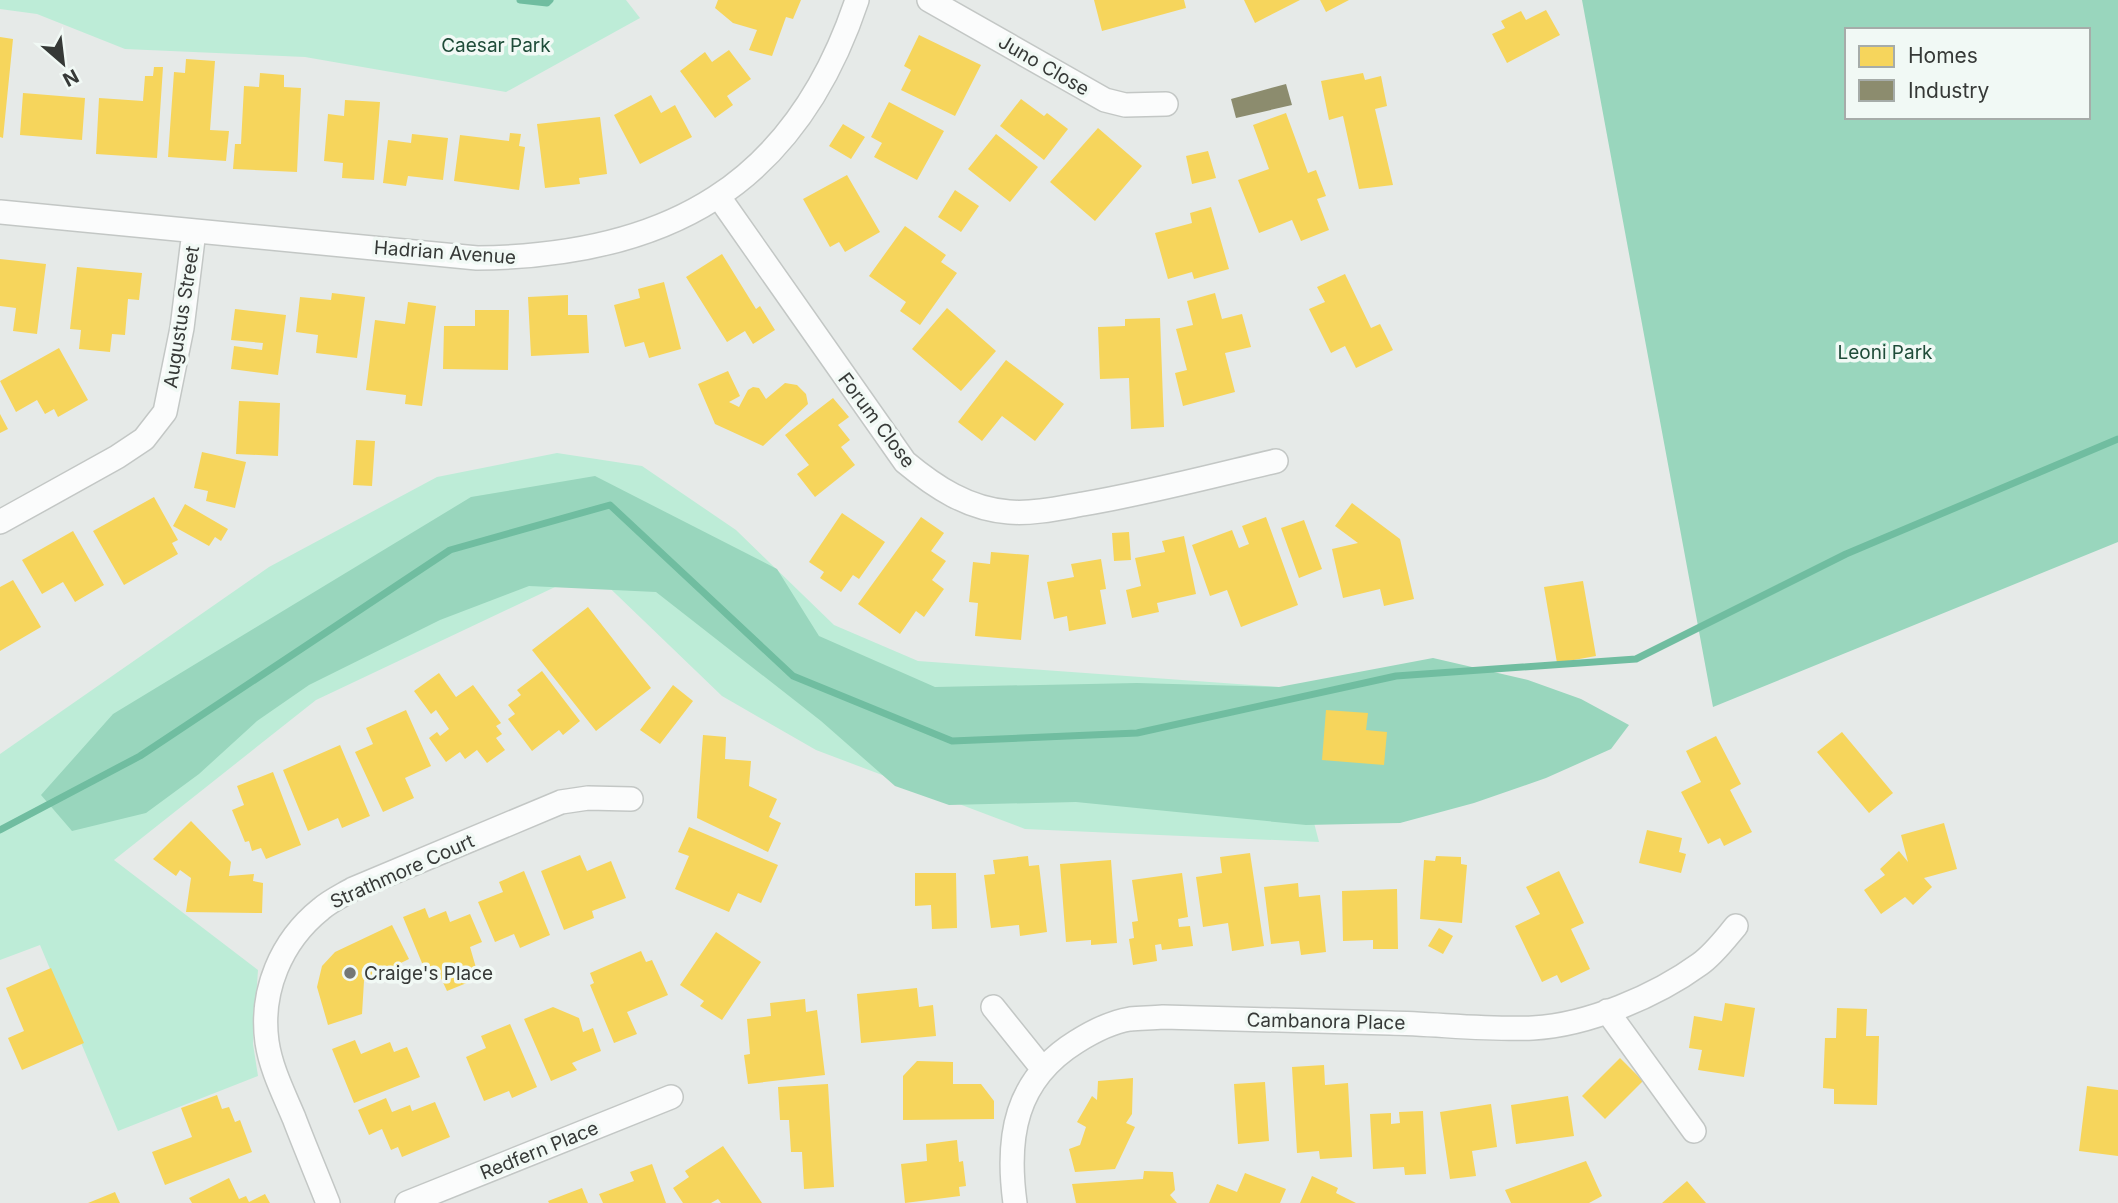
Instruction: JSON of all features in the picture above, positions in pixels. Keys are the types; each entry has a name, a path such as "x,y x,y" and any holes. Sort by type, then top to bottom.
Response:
{"street":[{"name":"Hadrian Avenue","path":"0,212 477,258 528,257 573,252 610,242 688,214 719,197 750,173 775,149 818,92 837,54 857,0"},
{"name":"Juno Close","path":"929,0 1105,100 1125,105 1166,104"},
{"name":"Forum Close","path":"719,197 905,462 934,486 969,504 1009,513 1056,509 1126,497 1276,461"},
{"name":"Augustus Street","path":"0,522 144,439 165,412 182,328 194,231"},
{"name":"Strathmore Court","path":"328,1203 274,1070 267,1043 266,1009 271,984 284,950 322,907 353,889 561,802 588,798 631,799"},
{"name":"Cambanora Place","path":"1014,1203 1010,1171 1012,1141 1027,1092 1042,1068 1063,1050 1096,1030 1128,1019 1163,1017 1536,1028 1569,1023 1647,995 1700,964 1719,948 1736,926"},
{"path":"993,1007 1042,1068"},
{"path":"1607,1011 1694,1131"},
{"name":"Redfern Place","path":"407,1203 671,1097"}],"green space":[{"name":"Caesar Park","path":"0,0 626,0 640,18 506,92 305,57 125,49 37,14 0,9"},
{"name":"Leoni Park","path":"1582,0 2118,0 2118,542 1713,707"},
{"path":"557,453 642,466 736,530 834,625 918,661 1279,687 1319,842 1025,829 816,750 722,696 591,570 316,700 114,860 258,970 253,1044 258,1076 118,1131 40,945 0,960 0,754 269,567 437,477"},
{"path":"595,476 777,569 819,636 935,687 1137,683 1279,687 1433,658 1528,680 1581,699 1629,725 1611,749 1546,778 1474,803 1400,823 1306,825 1076,802 949,805 895,786 821,721 656,592 529,586 440,620 309,685 257,721 199,774 146,813 72,831 41,795 113,714 471,497"}],"building: Homes":[{"path":"718,0 801,0 793,19 786,17 772,56 749,50 757,30 733,23 715,8"},
{"path":"1094,0 1184,0 1186,8 1102,31"},
{"path":"1244,0 1300,0 1255,23"},
{"path":"1320,0 1349,0 1326,12"},
{"path":"1546,10 1560,35 1507,63 1492,34 1505,28 1501,21 1521,11 1526,20"},
{"path":"919,35 981,65 955,116 901,90 911,70 904,66"},
{"path":"0,37 13,39 3,138 0,137"},
{"path":"729,50 751,79 727,96 733,105 715,118 680,71 705,52 712,62"},
{"path":"186,59 215,61 210,130 229,131 226,161 168,157 174,72 185,73"},
{"path":"154,67 163,67 157,158 96,154 99,98 143,101 145,76 153,76"},
{"path":"260,73 284,75 284,87 301,88 297,172 233,169 235,144 241,144 244,86 259,87"},
{"path":"1363,73 1365,80 1381,76 1387,106 1375,109 1393,185 1359,189 1343,116 1329,120 1321,81"},
{"path":"23,93 85,98 82,140 20,135"},
{"path":"651,95 661,113 675,105 692,137 640,164 614,115"},
{"path":"1021,99 1044,116 1047,113 1068,129 1044,160 1000,126"},
{"path":"345,100 380,102 374,180 342,178 343,163 324,161 328,114 344,116"},
{"path":"889,102 944,131 917,180 874,157 882,143 871,137"},
{"path":"1286,113 1308,173 1316,170 1326,196 1317,199 1329,230 1301,241 1292,220 1259,233 1238,180 1269,169 1253,125"},
{"path":"600,117 607,174 579,178 580,184 545,188 537,124"},
{"path":"843,124 865,137 851,159 829,146"},
{"path":"1098,128 1142,166 1095,221 1050,182"},
{"path":"510,133 521,134 519,146 525,147 519,190 454,181 460,135 509,141"},
{"path":"412,134 448,138 443,180 408,176 406,186 383,183 388,140 411,143"},
{"path":"996,134 1038,167 1010,202 968,169"},
{"path":"1208,151 1216,178 1192,184 1186,156"},
{"path":"847,175 880,232 845,252 839,242 830,247 803,199"},
{"path":"955,190 979,206 961,232 938,217"},
{"path":"1211,207 1229,269 1194,279 1192,272 1168,279 1155,233 1192,223 1190,213"},
{"path":"905,226 946,255 941,262 957,273 920,325 900,311 906,302 869,276"},
{"path":"722,254 756,309 760,306 775,330 753,344 745,331 727,342 686,277"},
{"path":"0,259 46,264 37,334 13,331 16,308 0,306"},
{"path":"77,267 142,273 139,300 128,299 125,335 112,334 110,352 79,349 81,330 70,329"},
{"path":"1345,274 1371,328 1380,324 1393,350 1356,368 1345,346 1331,353 1309,309 1325,302 1317,287"},
{"path":"664,282 681,349 649,358 644,342 625,347 614,305 640,298 638,289"},
{"path":"332,293 365,297 357,358 316,353 318,335 296,332 300,297 331,300"},
{"path":"1215,293 1222,319 1242,314 1251,347 1225,353 1235,392 1183,406 1175,373 1187,370 1176,329 1193,325 1187,301"},
{"path":"568,295 568,315 587,315 589,353 531,356 528,297"},
{"path":"408,302 436,306 422,406 405,404 406,395 366,390 375,320 405,324"},
{"path":"947,308 996,351 961,391 912,349"},
{"path":"235,309 286,315 278,375 231,369 234,346 262,350 263,343 231,340"},
{"path":"475,310 509,310 508,370 443,369 444,326 475,326"},
{"path":"1160,318 1164,427 1131,429 1129,378 1100,379 1098,327 1125,326 1125,319"},
{"path":"59,348 88,400 58,417 54,409 45,414 37,400 16,412 0,381"},
{"path":"1006,360 1064,404 1035,441 1002,416 982,441 958,422"},
{"path":"728,371 740,396 729,402 739,407 748,390 753,387 759,388 766,399 785,383 797,385 806,394 808,404 763,446 715,424 698,384"},
{"path":"833,398 849,417 838,425 850,440 841,447 855,465 815,497 797,474 809,465 785,435"},
{"path":"239,401 280,403 278,456 236,454"},
{"path":"0,414 8,429 0,433"},
{"path":"356,440 375,441 372,486 353,485"},
{"path":"202,452 246,462 235,508 206,501 208,491 194,488"},
{"path":"154,497 178,540 172,543 178,554 124,585 93,531"},
{"path":"1352,503 1400,539 1414,599 1384,606 1380,589 1343,598 1332,549 1358,543 1335,526"},
{"path":"185,504 228,529 221,541 215,537 209,546 173,526"},
{"path":"842,513 885,542 859,579 853,575 841,592 820,578 824,572 809,562"},
{"path":"921,517 944,533 931,551 946,561 932,580 944,589 924,617 916,611 900,634 858,604"},
{"path":"1266,517 1298,605 1241,627 1227,590 1210,596 1192,545 1232,530 1239,548 1249,544 1242,526"},
{"path":"1304,520 1322,569 1299,578 1281,528"},
{"path":"73,531 104,585 75,602 63,582 42,594 22,560"},
{"path":"1129,532 1131,560 1114,561 1112,533"},
{"path":"1184,536 1196,594 1157,603 1159,612 1132,618 1126,590 1141,586 1135,558 1165,552 1162,541"},
{"path":"991,552 1029,555 1021,640 975,636 978,603 969,602 973,562 990,564"},
{"path":"1101,559 1106,589 1100,590 1106,624 1069,631 1067,616 1054,619 1047,582 1074,577 1071,564"},
{"path":"13,580 41,627 0,651 0,587"},
{"path":"1583,581 1596,656 1557,663 1544,587"},
{"path":"588,607 651,688 596,731 532,650"},
{"path":"542,671 580,721 563,735 559,730 532,751 508,719 515,714 508,705 521,695 517,690"},
{"path":"439,673 456,697 473,685 501,723 496,726 502,734 496,738 505,750 487,763 477,750 465,759 460,752 446,762 429,738 437,732 440,736 449,729 436,710 431,714 414,691"},
{"path":"673,685 693,701 660,744 640,730"},
{"path":"406,710 431,766 405,778 414,798 383,812 355,752 373,744 366,728"},
{"path":"1326,710 1368,713 1366,730 1387,732 1384,765 1322,760"},
{"path":"1842,732 1893,793 1869,813 1817,752"},
{"path":"703,735 726,737 725,759 751,761 749,786 777,799 769,817 781,823 768,852 697,818"},
{"path":"1716,736 1741,784 1730,790 1752,832 1724,846 1720,838 1708,844 1681,792 1701,782 1686,751"},
{"path":"340,745 370,816 342,828 338,818 308,831 283,770"},
{"path":"273,772 301,845 266,859 261,848 252,851 249,841 245,842 232,810 244,805 237,786"},
{"path":"191,821 231,862 229,876 254,874 253,881 263,883 262,913 186,912 191,878 180,870 176,876 153,859"},
{"path":"1944,823 1957,869 1924,878 1932,887 1913,905 1905,897 1881,914 1864,890 1885,875 1880,869 1899,851 1908,862 1901,835"},
{"path":"689,827 778,865 761,903 738,893 729,912 675,889 689,856 678,852"},
{"path":"1647,830 1682,838 1679,852 1686,854 1681,873 1639,863"},
{"path":"1250,853 1264,946 1232,951 1228,923 1203,927 1196,877 1222,873 1220,857"},
{"path":"580,855 587,871 611,861 626,898 592,911 594,918 564,930 541,871"},
{"path":"1028,856 1029,866 1039,865 1047,932 1020,936 1019,925 991,928 984,875 995,874 993,860"},
{"path":"1436,856 1461,857 1461,864 1467,865 1462,923 1420,919 1424,860 1435,861"},
{"path":"1111,860 1117,943 1091,945 1091,940 1066,942 1060,864"},
{"path":"524,871 550,935 520,948 514,934 495,942 478,902 503,892 499,882"},
{"path":"1559,871 1584,923 1571,929 1590,969 1561,983 1557,975 1542,982 1515,926 1540,914 1526,887"},
{"path":"915,873 956,873 957,928 932,929 931,905 915,906"},
{"path":"1182,873 1188,917 1178,919 1179,927 1190,926 1193,946 1162,950 1161,944 1155,945 1157,961 1133,965 1129,939 1134,938 1132,922 1138,921 1132,880"},
{"path":"1298,883 1299,897 1320,895 1326,952 1301,955 1299,941 1271,944 1264,887"},
{"path":"1397,889 1398,949 1373,949 1373,940 1343,941 1342,891"},
{"path":"425,908 429,918 446,911 450,922 470,914 482,942 470,947 479,978 447,991 440,976 429,980 403,917"},
{"name":"Craige's Place","path":"392,925 409,959 364,981 362,1014 328,1025 317,987 322,966 335,952"},
{"path":"1439,928 1453,936 1443,954 1428,946"},
{"path":"716,932 761,962 722,1020 700,1006 704,1001 680,985"},
{"path":"641,951 646,962 652,960 668,995 627,1012 637,1034 614,1043 590,985 594,983 590,973"},
{"path":"51,968 84,1043 22,1070 8,1038 24,1031 6,988"},
{"path":"917,988 919,1007 933,1005 936,1036 861,1043 857,994"},
{"path":"805,999 806,1012 817,1010 825,1075 748,1084 744,1055 750,1054 747,1019 771,1016 770,1003"},
{"path":"1725,1003 1755,1008 1744,1077 1698,1070 1702,1050 1689,1048 1694,1016 1722,1021"},
{"path":"553,1007 579,1018 583,1032 593,1028 601,1051 572,1063 577,1070 551,1081 524,1019"},
{"path":"1837,1008 1867,1009 1866,1036 1879,1036 1877,1105 1834,1104 1834,1089 1823,1088 1825,1038 1836,1038"},
{"path":"510,1024 537,1087 512,1098 509,1091 484,1101 466,1057 486,1048 481,1036"},
{"path":"355,1040 361,1054 390,1042 394,1052 407,1047 420,1077 354,1103 332,1049"},
{"path":"1620,1058 1643,1081 1605,1119 1582,1096"},
{"path":"917,1061 953,1062 953,1084 981,1084 994,1101 994,1119 903,1120 903,1076"},
{"path":"1324,1065 1325,1085 1348,1083 1352,1157 1320,1159 1319,1151 1297,1153 1292,1067"},
{"path":"1133,1078 1132,1114 1126,1123 1135,1127 1115,1169 1075,1172 1069,1149 1080,1145 1086,1127 1077,1122 1092,1096 1097,1100 1098,1081"},
{"path":"1265,1082 1269,1141 1238,1144 1234,1084"},
{"path":"828,1084 834,1187 804,1189 802,1152 791,1152 789,1120 780,1120 778,1087"},
{"path":"2087,1086 2118,1090 2118,1156 2079,1151"},
{"path":"217,1095 222,1109 229,1107 235,1122 240,1120 252,1152 165,1185 152,1152 192,1137 181,1108"},
{"path":"1568,1096 1574,1136 1516,1144 1511,1105"},
{"path":"386,1098 392,1112 410,1105 412,1111 435,1102 450,1137 402,1157 398,1147 391,1150 382,1129 369,1135 358,1110"},
{"path":"1491,1104 1497,1147 1472,1151 1476,1176 1450,1179 1440,1112"},
{"path":"1423,1111 1426,1174 1405,1175 1404,1167 1373,1169 1370,1114 1391,1113 1391,1124 1400,1123 1399,1112"},
{"path":"957,1140 959,1162 963,1161 966,1186 959,1187 960,1196 905,1203 901,1164 927,1161 926,1144"},
{"path":"723,1146 762,1203 721,1203 718,1199 711,1203 683,1203 673,1188 689,1177 685,1171"},
{"path":"1586,1161 1602,1196 1589,1203 1511,1203 1505,1190"},
{"path":"652,1164 666,1203 603,1203 599,1194 634,1181 630,1172"},
{"path":"1144,1171 1173,1172 1175,1190 1170,1195 1177,1203 1076,1203 1072,1184 1143,1179"},
{"path":"1245,1173 1286,1189 1280,1203 1209,1203 1217,1184 1237,1192"},
{"path":"1312,1176 1338,1188 1336,1193 1356,1203 1300,1203"},
{"path":"229,1178 239,1199 246,1196 249,1202 265,1194 270,1203 192,1203 189,1198"},
{"path":"1687,1181 1706,1203 1662,1203"},
{"path":"582,1188 588,1203 548,1201"},
{"path":"115,1192 120,1203 88,1203"}],"building: Industry":[{"path":"1286,84 1292,105 1236,118 1231,99"}],"waterway":[{"path":"520,0 547,3 550,0"},
{"path":"0,830 140,756 450,550 610,505 793,676 952,741 1137,733 1396,676 1636,659 1846,554 2118,439"}],"place":[{"name":"Craige's Place","path":"350,973"}]}
